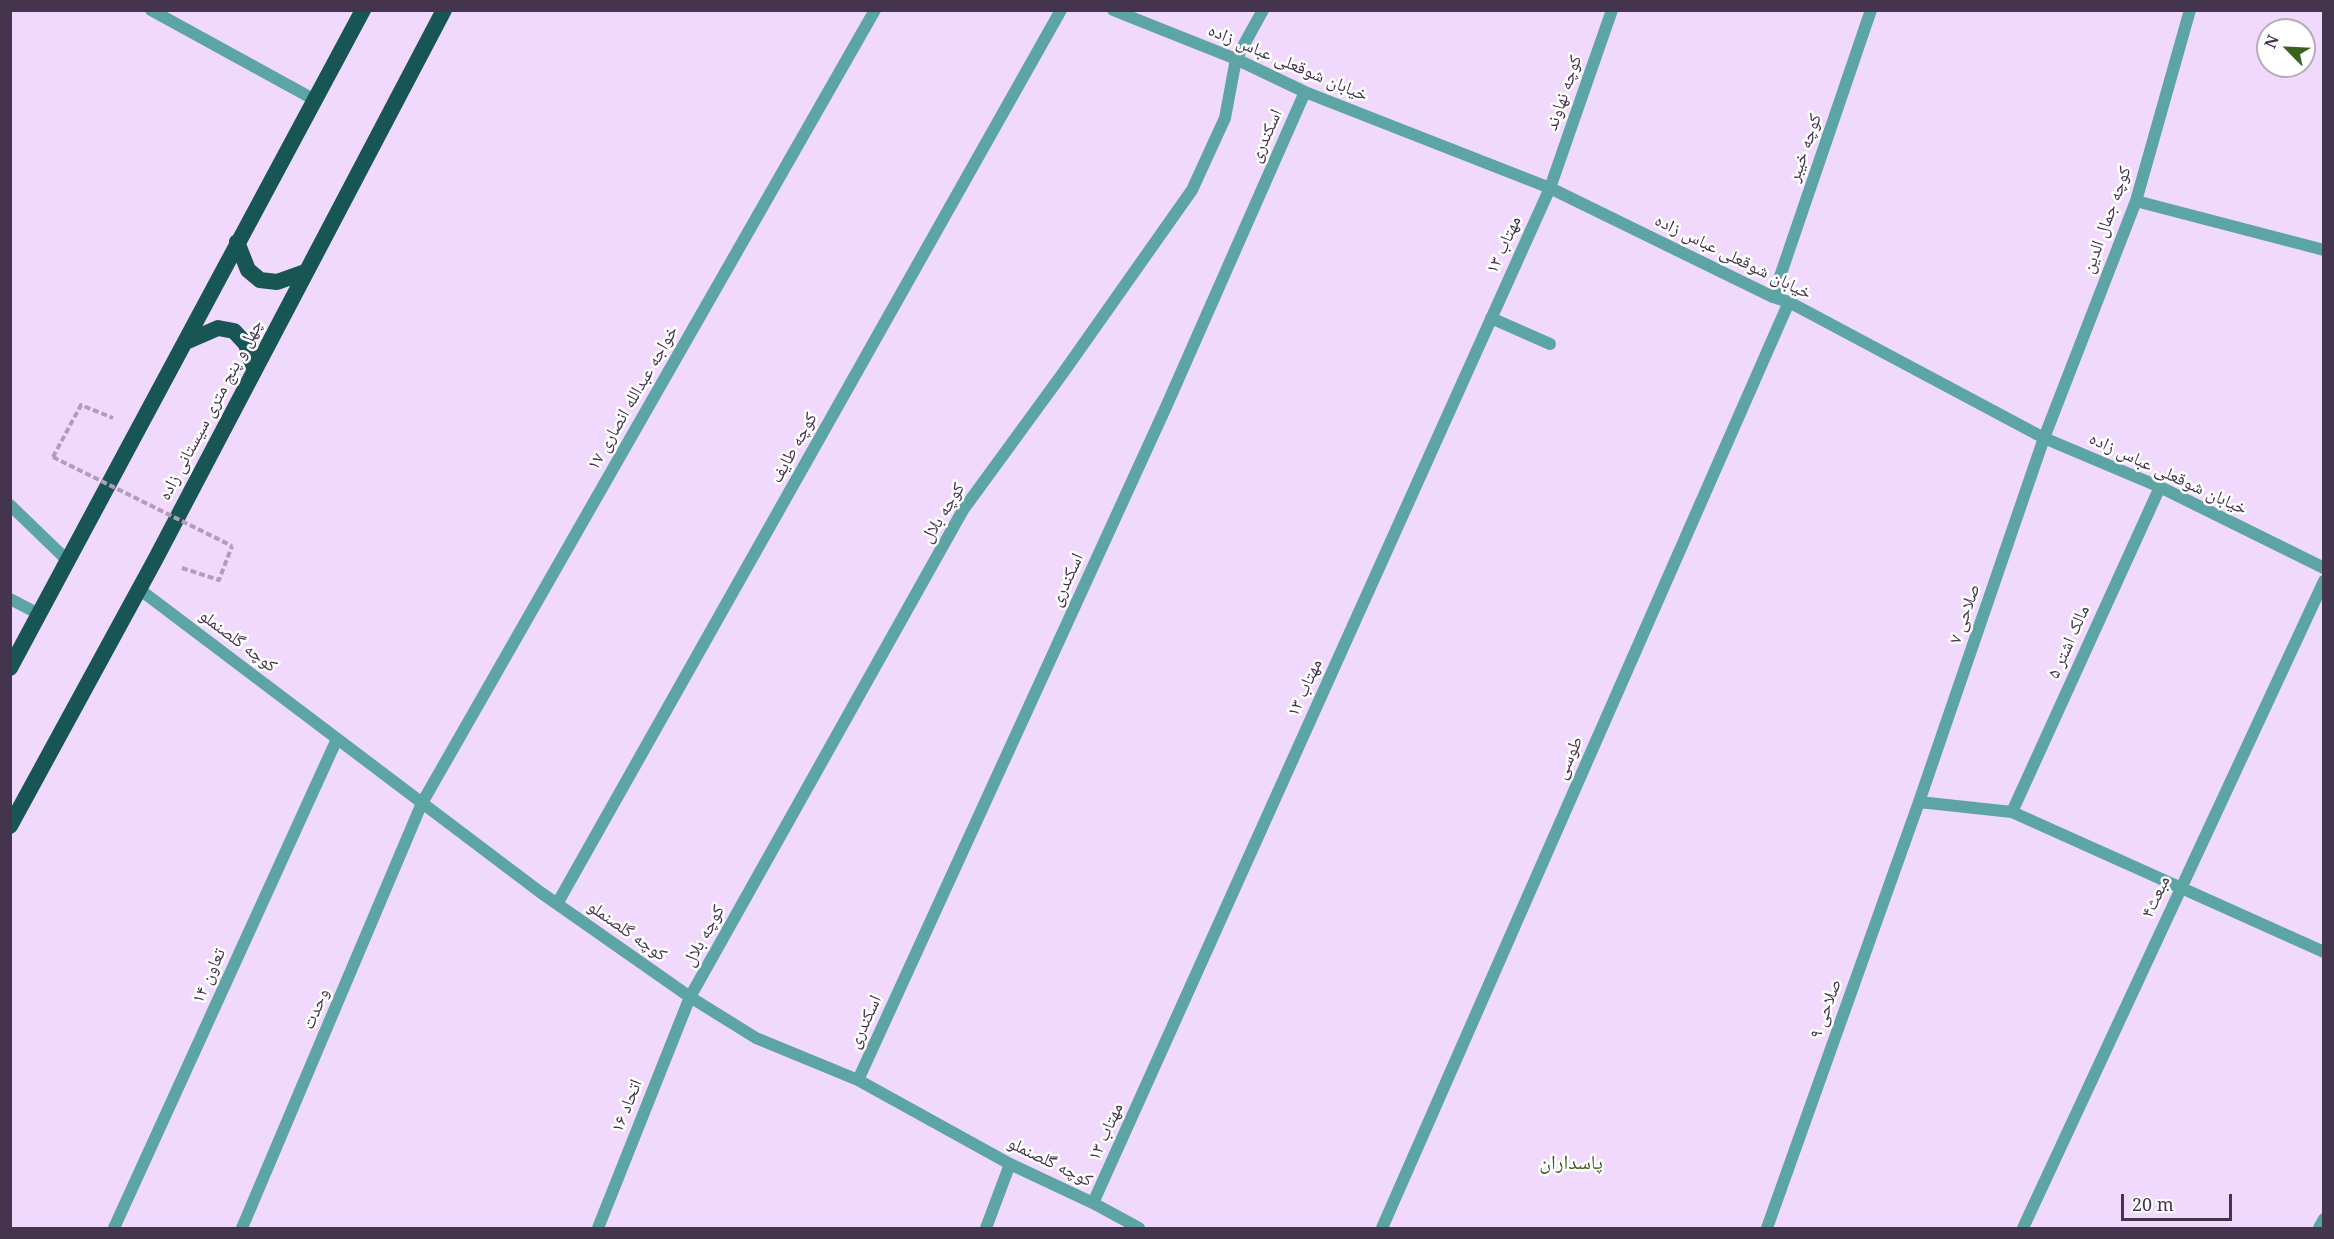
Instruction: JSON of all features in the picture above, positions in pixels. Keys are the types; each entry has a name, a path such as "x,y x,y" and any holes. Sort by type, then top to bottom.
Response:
{"highway":[{"path":"10,668 188,341 237,242 363,10"},
{"name":"چهل و پنج متری سیستانی زاده","path":"10,826 155,560 444,10"},
{"path":"237,242 248,270 260,280 277,282 305,272"},
{"path":"188,341 218,328 234,331 246,344 254,371"}],"street":[{"path":"151,10 315,100"},
{"name":"خواجه عبدالله انصاری ۱۷","path":"422,803 875,10"},
{"name":"کوچه طایف","path":"557,904 1062,10"},
{"name":"خیابان شوقعلی عباس زاده","path":"1113,10 1236,58 1305,92 1550,188 1773,297 1789,302 2044,438 2160,487 2324,568"},
{"name":"کوچه بلال","path":"690,997 963,510 1192,190 1225,117 1236,58 1263,10"},
{"name":"کوچه نهاوند","path":"1550,188 1612,10"},
{"name":"کوچه خیبر","path":"1773,297 1871,10"},
{"name":"کوچه جمال الدین","path":"2044,438 2136,201 2190,10"},
{"name":"اسکندری","path":"858,1080 1166,407 1305,92"},
{"name":"مهتاب ۱۳","path":"1094,1203 1550,188"},
{"path":"2136,201 2324,250"},
{"name":"طوسی","path":"1382,1228 1789,302"},
{"path":"1491,318 1550,344"},
{"name":"صلاحی ۷","path":"1919,801 2044,438"},
{"name":"مالک اشتر ۵","path":"2012,812 2160,487"},
{"path":"10,505 68,561"},
{"name":"مبعث۴","path":"2023,1228 2180,886 2324,581"},
{"name":"کوچه گلصنملو","path":"139,589 557,904 690,997 756,1038 858,1080 1010,1164 1094,1203 1139,1228"},
{"path":"10,599 39,614"},
{"name":"تعاون ۱۴","path":"114,1228 337,739"},
{"path":"1919,801 2012,812 2324,952"},
{"name":"صلاحی ۹","path":"1767,1228 1919,801"},
{"name":"وحدت","path":"242,1228 422,803"},
{"name":"اتحاد ۱۶","path":"598,1228 690,997"},
{"path":"986,1228 1010,1164"},
{"path":"2319,1228 2324,1219"}],"path":[{"path":"139,429 81,405 53,457 232,546 219,580 155,560"}],"district":[{"name":"پاسداران","path":"1571,1163"}]}
